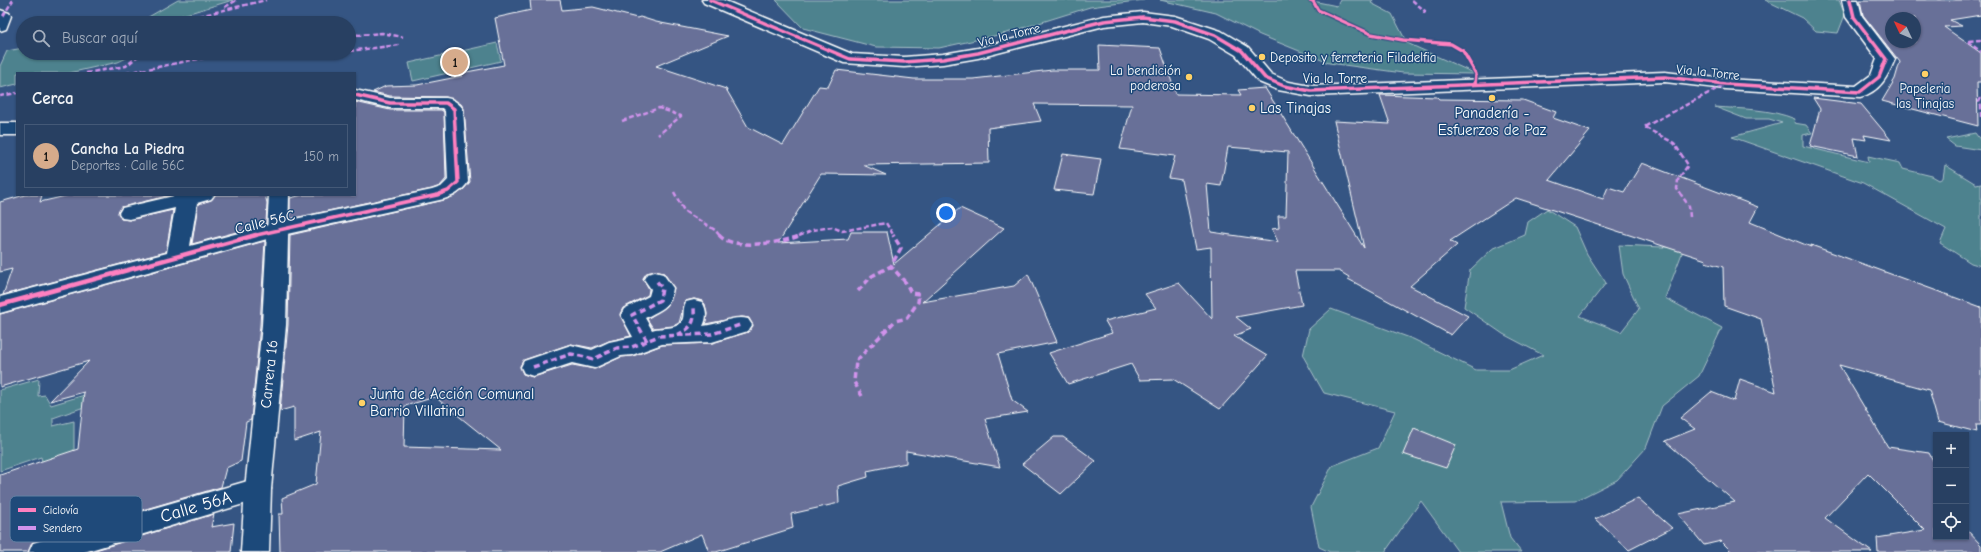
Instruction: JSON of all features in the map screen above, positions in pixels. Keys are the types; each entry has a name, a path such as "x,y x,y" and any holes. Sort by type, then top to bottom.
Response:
{"street":[{"name":"Via la Torre","path":"710,0 818,47 850,59 904,62 943,60 978,53 1104,21 1143,17 1175,21 1215,35 1242,51 1265,78 1284,86 1310,91 1581,79 1665,77 1725,84 1860,92 1879,77 1886,59 1854,17 1850,0"},
{"name":"Calle 56C","path":"0,305 276,230 436,195 448,191 458,182 454,109 446,103 390,103 356,95"},
{"path":"0,129 16,129"},
{"name":"Carrera 16","path":"255,552 258,489 274,324 276,230 279,196"},
{"path":"129,213 196,197"},
{"path":"176,258 182,234 196,197"},
{"path":"647,341 632,315 660,300 662,288 655,279"},
{"path":"675,336 692,328 695,321 694,308"},
{"path":"533,367 571,354 594,359 616,348 632,347 659,336 712,334 740,325"},
{"name":"Calle 56A","path":"142,523 258,489"},
{"name":"Calle 56A","path":"43,552 77,542"}],"green space":[{"path":"178,0 233,0 179,16 150,16"},
{"path":"776,0 1144,0 1090,7 1007,33 939,48 876,47 803,28"},
{"path":"1160,0 1308,0 1337,6 1340,0 1373,0 1371,3 1392,14 1407,43 1476,74 1403,73 1329,63 1260,35 1216,13"},
{"path":"1765,0 1839,0 1845,15 1838,33 1816,31 1802,18"},
{"path":"497,43 501,61 413,81 409,63"},
{"path":"16,49 16,60 122,60 73,72 16,72 16,84 0,88 0,66 7,51"},
{"path":"1715,107 1766,111 1795,119 1794,123 1806,125 1812,133 1803,135 1803,146 1869,162 1868,156 1900,163 1903,169 1932,176 1939,180 1943,178 1945,165 1976,184 1981,183 1981,266 1971,263 1940,243 1946,229 1863,183 1732,137 1782,123 1769,119 1746,119"},
{"path":"1975,133 1981,141 1981,150 1955,146 1946,139"},
{"path":"1547,209 1575,227 1587,254 1606,283 1580,316 1621,332 1639,309 1623,274 1619,245 1684,248 1665,298 1722,328 1699,376 1662,406 1646,448 1617,480 1575,501 1501,502 1510,538 1521,552 1458,552 1421,501 1385,552 1330,552 1319,547 1311,507 1332,466 1378,448 1395,411 1324,393 1303,356 1309,329 1331,309 1413,339 1476,370 1509,370 1543,355 1503,334 1464,307 1470,270 1492,249 1525,235 1528,222"},
{"path":"148,376 118,395 53,418 53,426 74,421 74,453 44,470 41,457 0,471 0,390 39,379 38,396 45,395 51,405"}],"building":[{"path":"530,0 560,0 562,10 593,7 637,18 640,17 656,22 728,36 656,66 726,89 748,127 783,145 819,86 828,87 836,70 914,79 973,79 1052,70 1100,70 1099,45 1160,48 1176,94 1241,95 1238,90 1265,88 1364,248 1334,121 1390,124 1380,95 1437,97 1439,99 1523,100 1556,112 1553,118 1590,131 1549,180 1603,199 1608,187 1624,192 1642,163 1758,207 1750,222 1811,247 1811,245 1981,307 1981,425 1976,425 1977,432 1938,422 1929,390 1839,365 1888,447 1929,453 1933,460 1933,540 1969,540 1969,532 1981,545 1981,552 1878,552 1877,538 1925,530 1868,473 1825,518 1872,552 1732,552 1721,541 1704,545 1678,514 1735,502 1665,441 1695,429 1680,418 1711,392 1734,401 1740,379 1776,392 1761,319 1724,306 1723,267 1705,262 1706,260 1516,198 1450,241 1457,245 1410,286 1468,316 1451,335 1348,279 1349,277 1339,271 1295,271 1302,305 1236,317 1251,329 1234,336 1267,356 1220,409 1173,379 1140,380 1131,364 1068,384 1049,353 1112,333 1105,321 1156,308 1145,294 1179,283 1212,319 1211,247 1196,249 1182,180 1169,178 1175,156 1120,149 1132,105 1034,104 1041,121 988,128 989,163 863,165 886,175 821,174 778,243 848,239 851,232 887,232 894,264 960,208 1004,228 922,302 1014,286 1028,274 1057,342 998,354 1012,400 1028,412 985,419 1000,467 906,451 906,463 867,471 868,477 838,486 839,503 791,514 793,528 716,552 709,552 702,534 660,552 280,552 279,514 283,514 282,498 316,484 321,432 294,441 294,407 280,411 288,325 290,235 444,200 455,196 464,189 470,182 464,109 461,104 446,97 390,96 373,92 386,86 417,85 462,76 461,73 504,65 495,18 531,10","holes":["1228,147 1288,152 1286,216 1278,216 1279,228 1272,229 1278,242 1211,232 1207,184 1221,186","655,271 664,273 674,288 668,305 647,319 653,328 673,326 679,323 685,301 694,299 702,301 705,304 707,314 705,324 742,317 749,318 753,326 748,332 712,343 662,345 633,356 621,357 595,369 572,365 533,377 523,374 520,366 524,360 571,344 592,348 609,341 631,336 620,314 623,308 648,295 649,289 643,278 647,273","435,397 501,450 404,447 405,406"]},
{"path":"1860,0 1981,0 1981,15 1950,20 1962,26 1944,27 1981,53 1981,82 1977,82 1978,126 1882,101 1895,79 1900,62 1889,48 1921,48 1921,12 1885,12 1885,43 1863,15"},
{"path":"1813,98 1861,104 1891,140 1864,135 1866,140 1854,138 1858,156 1810,146 1820,109"},
{"path":"356,102 390,110 441,110 444,112 446,179 440,186 432,189 290,219 290,198 299,196 356,196"},
{"path":"1063,154 1101,159 1094,194 1054,190"},
{"path":"21,196 42,196 40,202 66,196 167,196 122,207 118,212 121,219 129,220 173,210 166,252 3,295 12,269 0,272 0,202"},
{"path":"214,196 265,196 267,203 266,224 192,244 198,204 211,200"},
{"path":"265,241 260,325 251,420 246,422 241,461 226,468 221,487 142,510 142,496 10,496 10,542 33,542 28,552 0,552 0,475 78,449 84,392 50,401 89,361 0,387 0,314"},
{"path":"1414,428 1456,445 1446,468 1403,454"},
{"path":"1054,437 1063,437 1096,461 1061,494 1022,464"},
{"path":"1638,498 1672,528 1629,550 1595,519"},
{"path":"214,514 211,527 234,523 231,552 89,552 122,542 142,542 142,536"}],"marked path":[{"path":"3,16 13,0"},
{"path":"225,7 237,0"},
{"path":"199,16 266,0"},
{"path":"1412,0 1425,11 1423,16"},
{"path":"356,34 382,33 403,37"},
{"path":"1981,40 1967,41 1981,52"},
{"path":"356,50 399,45"},
{"path":"92,72 126,66 133,60"},
{"path":"132,72 193,60"},
{"path":"1690,217 1689,206 1677,189 1678,180 1688,165 1674,143 1644,127 1724,85"},
{"path":"0,96 16,93"},
{"path":"1981,98 1979,102 1981,106 1981,119"},
{"path":"622,121 659,108 681,116 658,135"},
{"path":"674,192 684,211 715,230 722,239 740,245 791,240 813,230 832,227 842,231 886,223 901,248 894,263 885,270 872,276 858,291"},
{"path":"862,396 854,382 856,361 895,321 907,318 918,302 919,294 911,293 906,283 891,266"},
{"path":"647,341 632,315 660,300 662,288 655,279"},
{"path":"677,335 690,328 694,323 694,308"},
{"path":"533,367 571,354 594,359 617,348 632,347 659,336 712,334 740,325"}],"cycle path":[{"path":"710,0 818,47 850,59 904,62 943,59 978,53 1104,21 1143,17 1175,21 1215,35 1242,51 1265,78 1284,86 1311,91 1581,79 1665,77 1725,84 1860,92 1879,77 1886,59 1854,17 1850,0"},
{"path":"1310,0 1313,1 1318,10 1371,34 1403,40 1451,44 1463,51 1476,74 1475,84"},
{"path":"0,305 276,230 437,195 448,191 458,182 454,109 446,103 390,103 356,95"}],"place":[{"name":"Deposito y ferreteria Filadelfia","path":"1262,57"},
{"name":"Cancha La Piedra","path":"455,62"},
{"name":"Papeleria las Tinajas","path":"1925,74"},
{"name":"La bendición poderosa","path":"1189,77"},
{"name":"Panadería - Esfuerzos de Paz","path":"1492,98"},
{"name":"Las Tinajas","path":"1252,108"},
{"name":"Junta de Acción Comunal Barrio Villatina","path":"362,403"}]}
